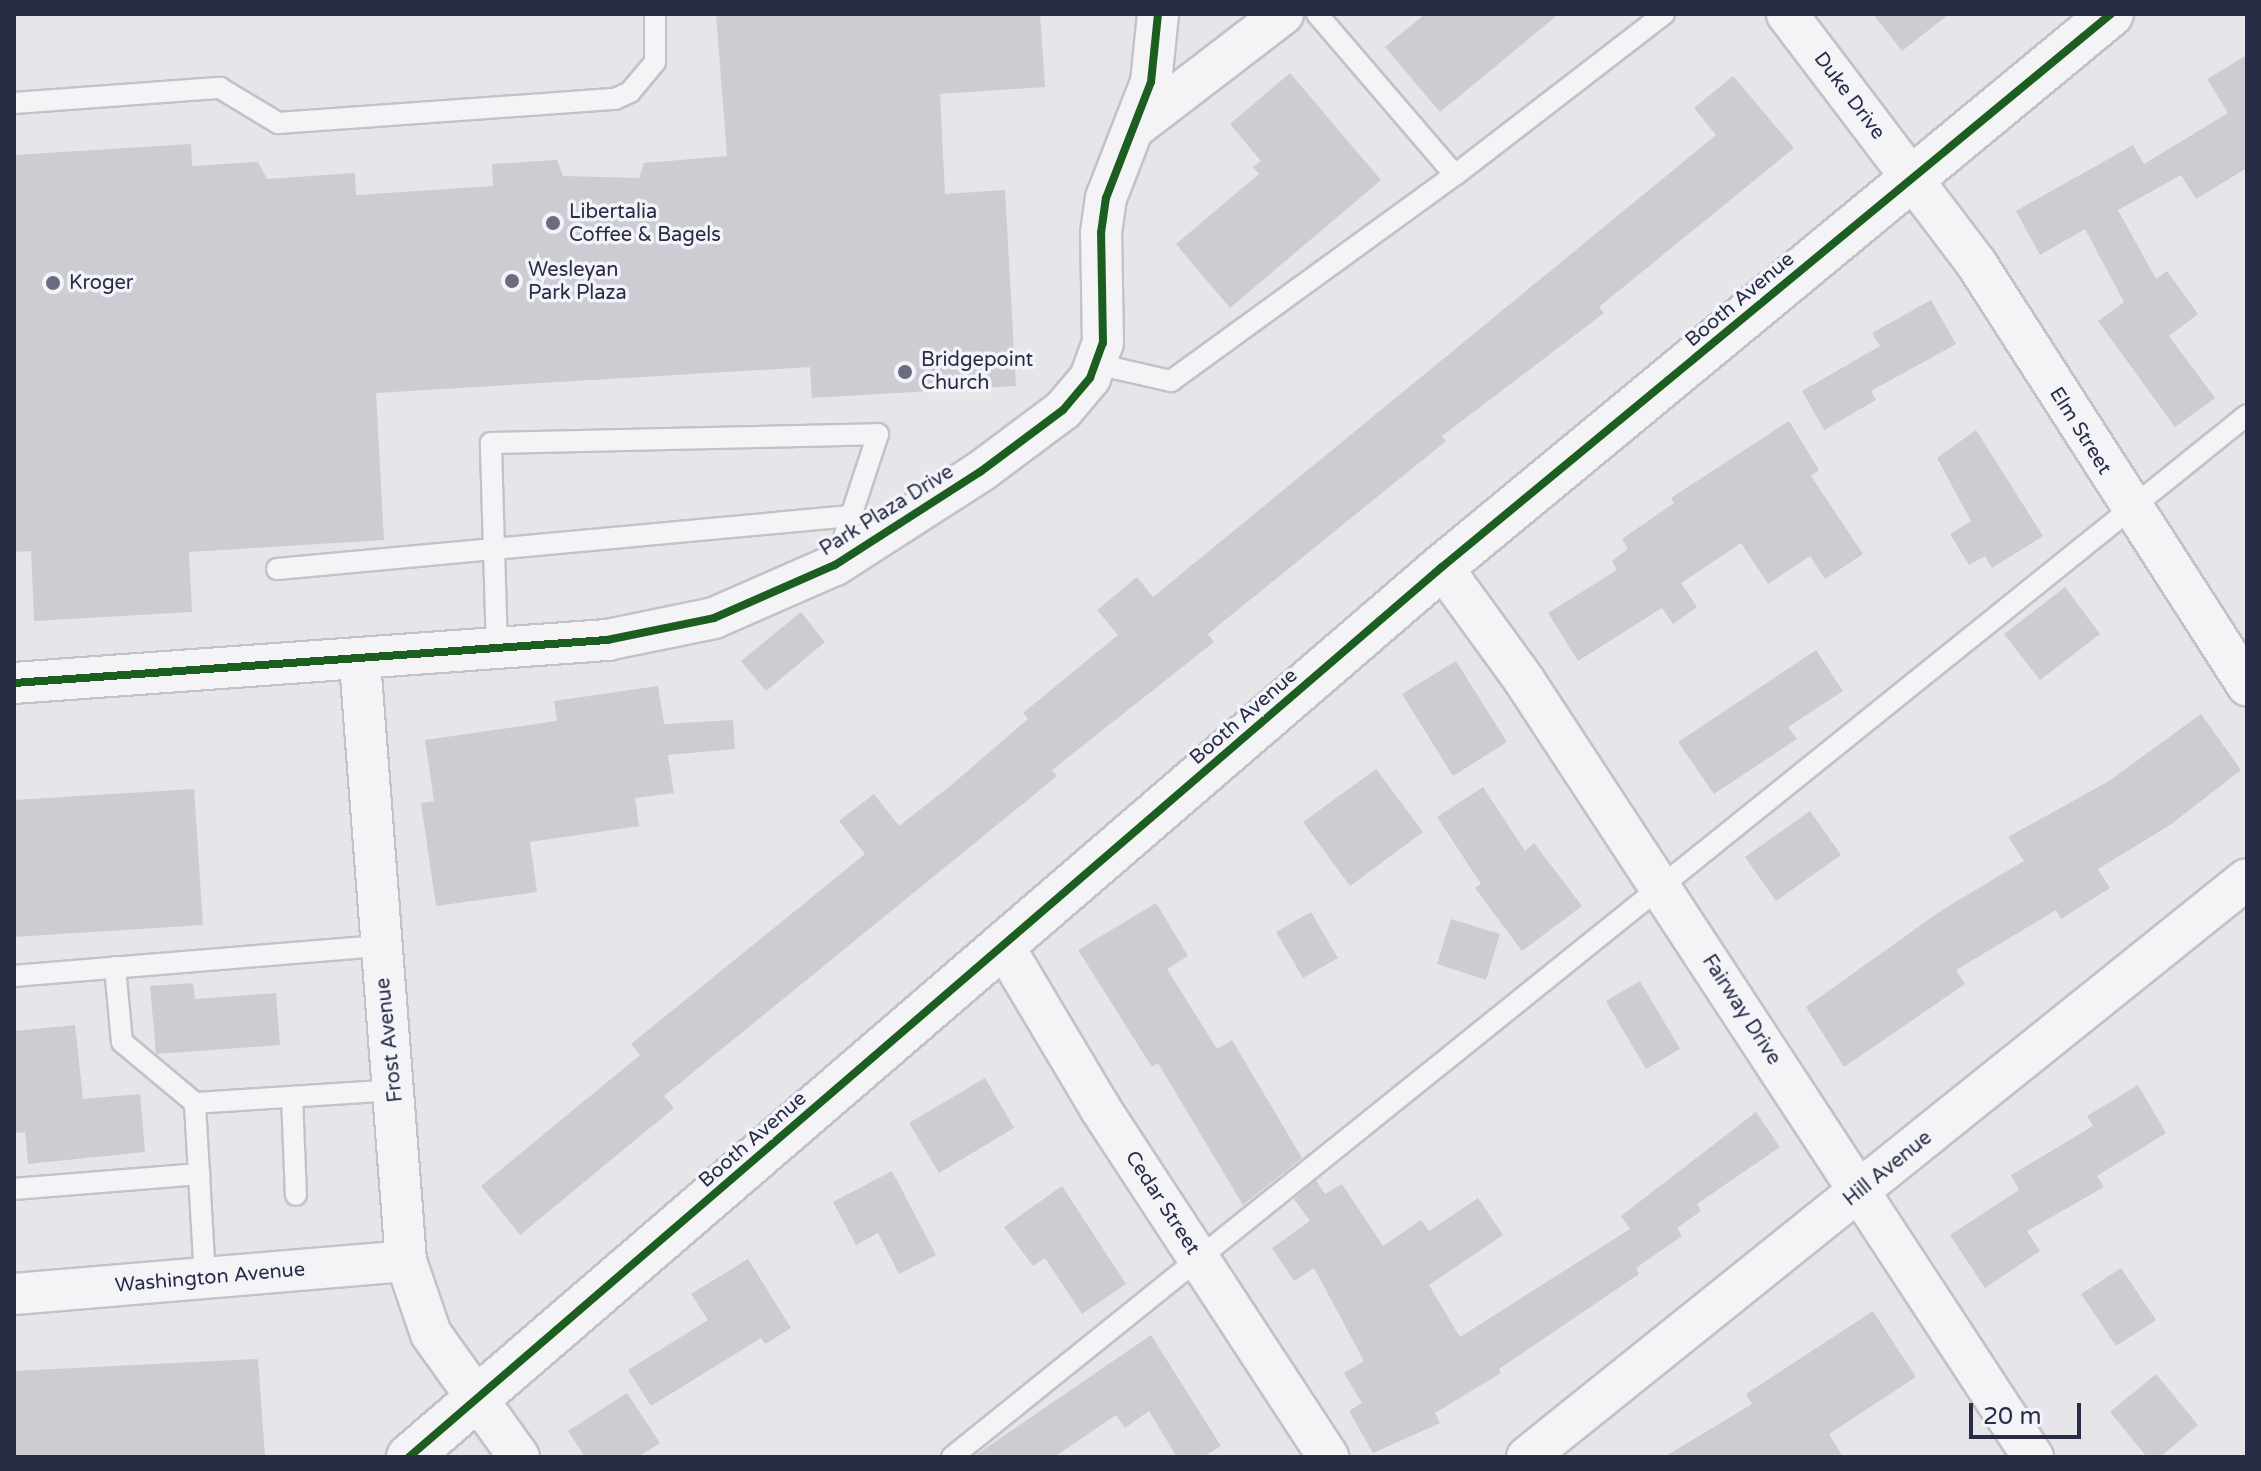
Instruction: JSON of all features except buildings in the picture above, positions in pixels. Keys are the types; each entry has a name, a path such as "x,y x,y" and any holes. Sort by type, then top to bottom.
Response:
{"street":[{"name":"Park Plaza Drive","path":"14,683 360,662 607,640 714,618 835,565 1063,410 1096,364 1103,343 1101,233 1106,198 1137,126 1151,82 1158,14"},
{"name":"Park Plaza Drive","path":"1137,126 1283,14"},
{"name":"Duke Drive","path":"1787,14 1911,179"},
{"name":"Booth Avenue","path":"409,1457 1442,567 2111,14"},
{"name":"Elm Street","path":"1911,179 1976,263 2131,511 2247,685"},
{"name":"Fairway Drive","path":"1442,567 1660,887 2033,1457"},
{"name":"Frost Avenue","path":"360,662 381,946 396,1090 406,1261 431,1334 481,1397 519,1457"},
{"name":"Hill Avenue","path":"1527,1457 2247,879"},
{"name":"Cedar Street","path":"1003,945 1198,1257 1328,1457"},
{"name":"Washington Avenue","path":"14,1294 406,1261"}],"lane":[{"path":"14,103 220,88 278,123 615,99 630,92 655,62 655,14"},
{"path":"1317,14 1455,175"},
{"path":"1096,364 1171,381 1455,175 1664,14"},
{"path":"952,1457 2247,415"},
{"path":"497,650 491,443 878,434 835,565"},
{"path":"277,569 851,516"},
{"path":"14,976 381,946"},
{"path":"115,967 122,1042 195,1103 396,1090"},
{"path":"292,1097 296,1195"},
{"path":"195,1103 205,1278"},
{"path":"14,1189 199,1174"}],"cycle path":[{"path":"14,683 607,640 714,618 835,565 980,472 1063,410 1090,378 1103,343 1101,233 1106,198 1151,82 1158,14"},
{"path":"409,1457 1442,567 2111,14"}],"place":[{"name":"Libertalia Coffee & Bagels","path":"553,223"},
{"name":"Wesleyan Park Plaza","path":"512,281"},
{"name":"Kroger","path":"53,283"},
{"name":"Bridgepoint Church","path":"905,372"}]}
